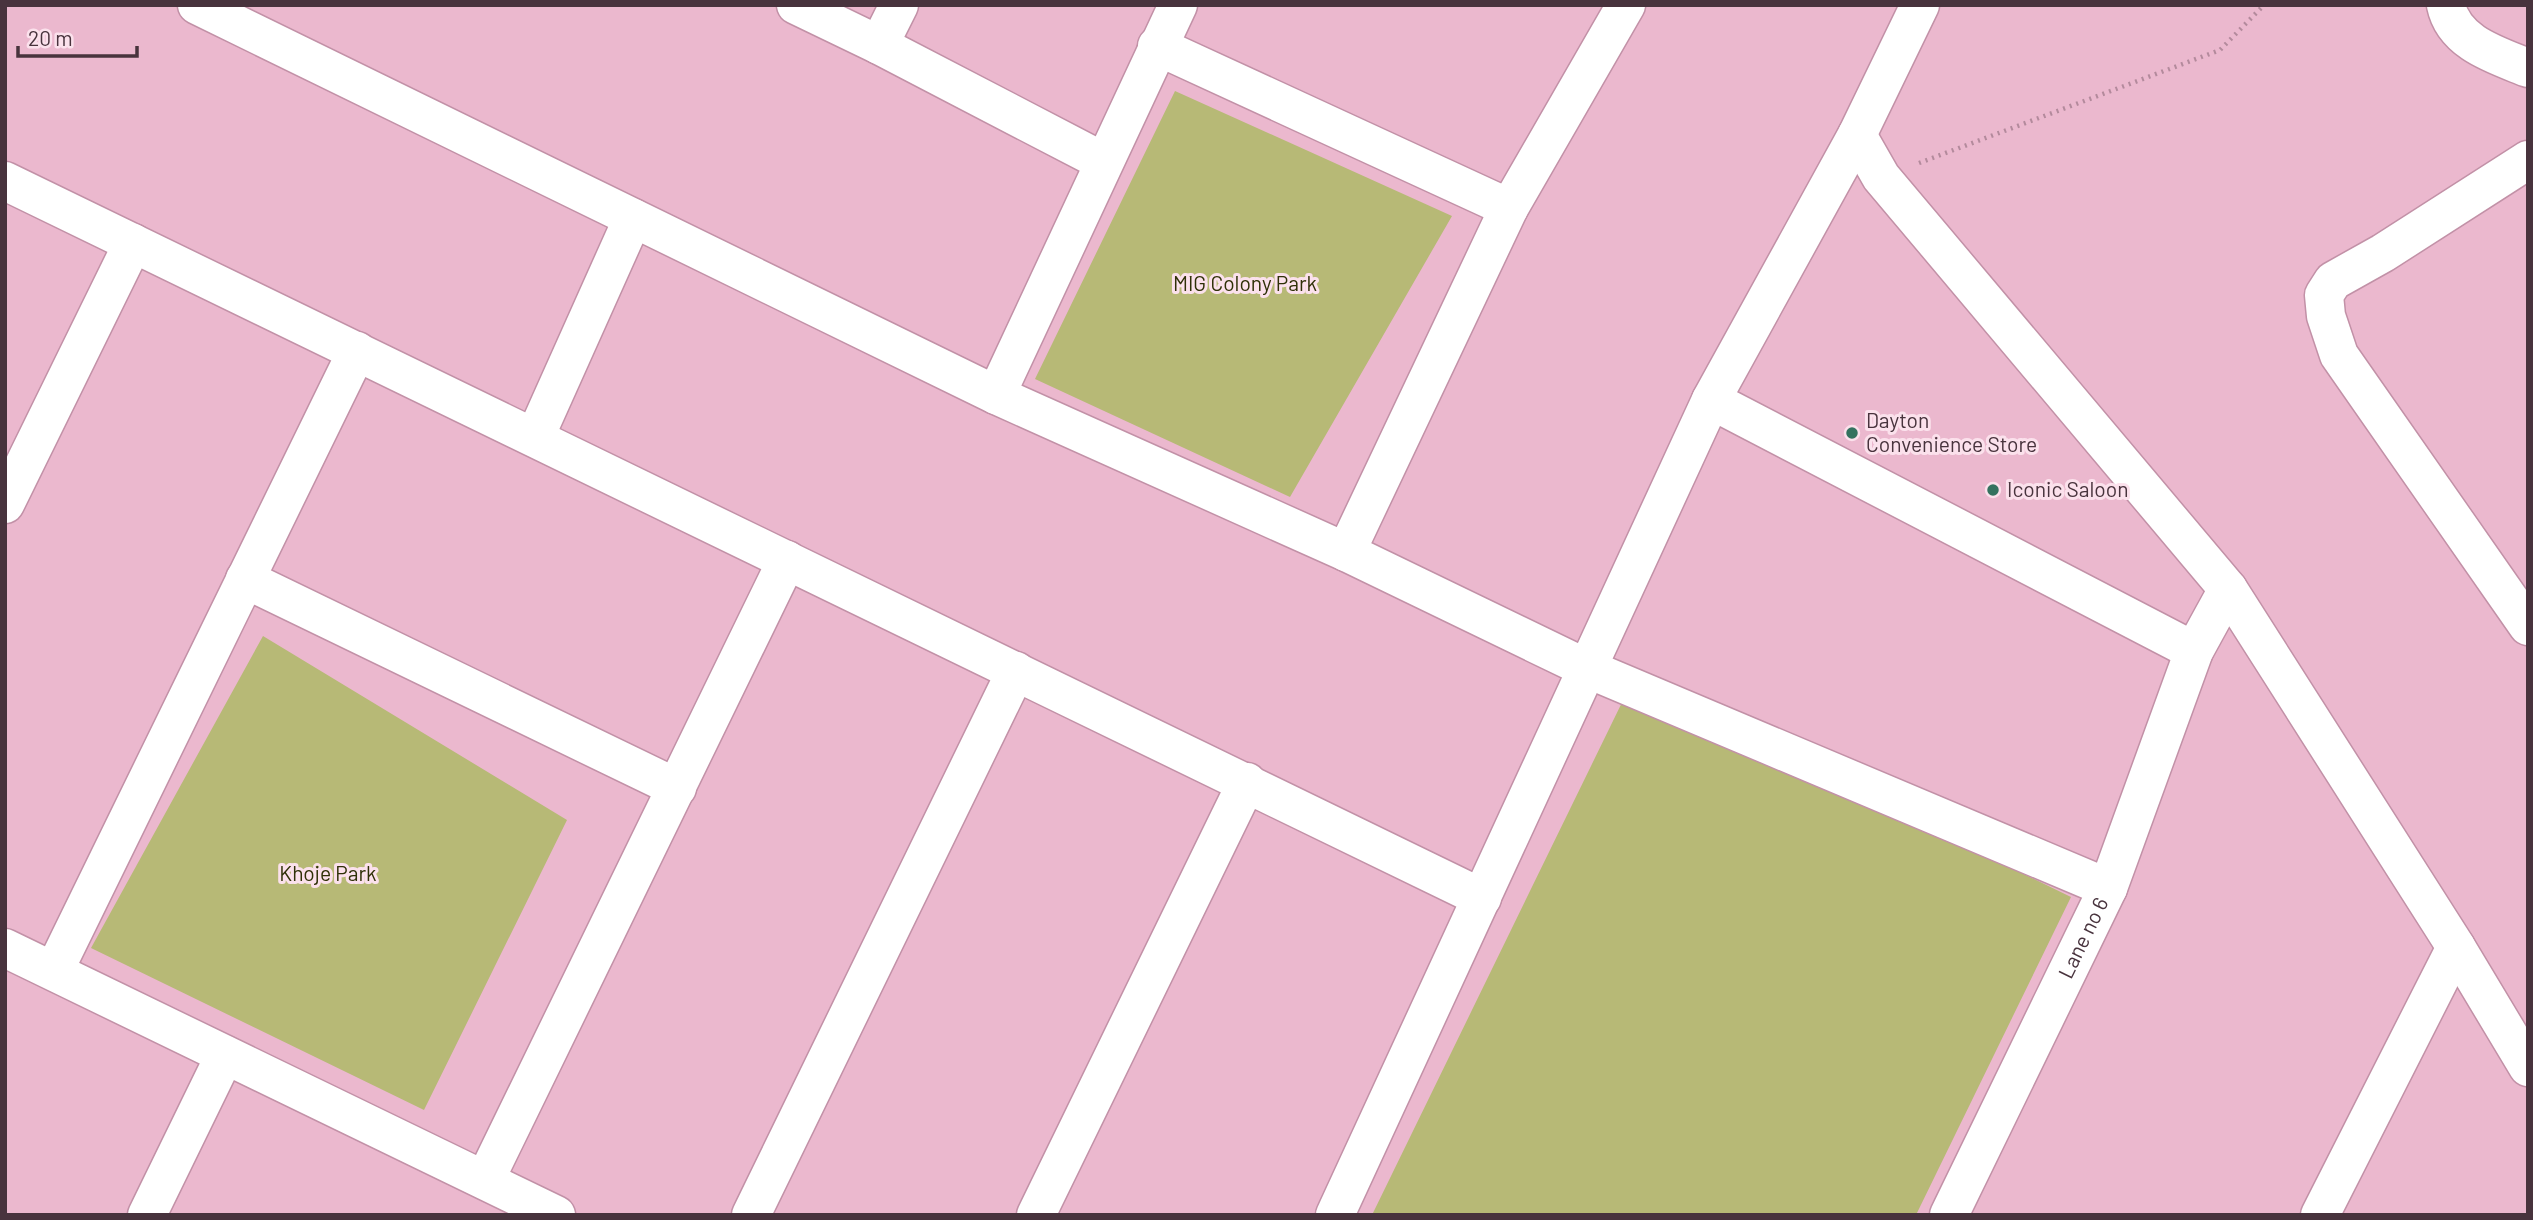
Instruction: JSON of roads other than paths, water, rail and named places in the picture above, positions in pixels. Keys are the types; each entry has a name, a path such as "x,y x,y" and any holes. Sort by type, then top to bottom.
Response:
{"street":[{"path":"197,5 996,395 1346,552 1586,668 2108,888"},
{"path":"796,5 1104,162"},
{"path":"879,45 899,5"},
{"path":"996,395 1178,5"},
{"path":"1346,552 1510,208 1626,5"},
{"path":"1335,1215 1711,400 1857,135 1920,5"},
{"path":"2446,5 2448,15 2461,35 2490,53 2528,68"},
{"path":"1157,46 1510,208"},
{"path":"1857,135 1881,177 2228,589 2456,947 2528,1067"},
{"path":"2528,160 2383,253 2333,281 2324,295 2326,316 2339,355 2528,626"},
{"path":"5,181 1482,898"},
{"path":"535,437 633,218"},
{"path":"5,505 133,243"},
{"path":"54,971 356,351"},
{"path":"1711,400 2194,651"},
{"path":"485,1180 788,560"},
{"path":"246,579 677,788"},
{"name":"Lane no 6","path":"1949,1215 2108,888 2194,651 2228,589"},
{"path":"751,1215 1016,671"},
{"path":"1036,1215 1247,782"},
{"path":"2320,1215 2456,947"},
{"path":"5,948 556,1215"},
{"path":"147,1215 225,1055"}],"place":[{"name":"Dayton Convenience Store","path":"1852,433"},
{"name":"Iconic Saloon","path":"1993,490"}],"park label":[{"name":"MIG Colony Park","path":"1245,284"},
{"name":"Khoje Park","path":"328,874"}]}
